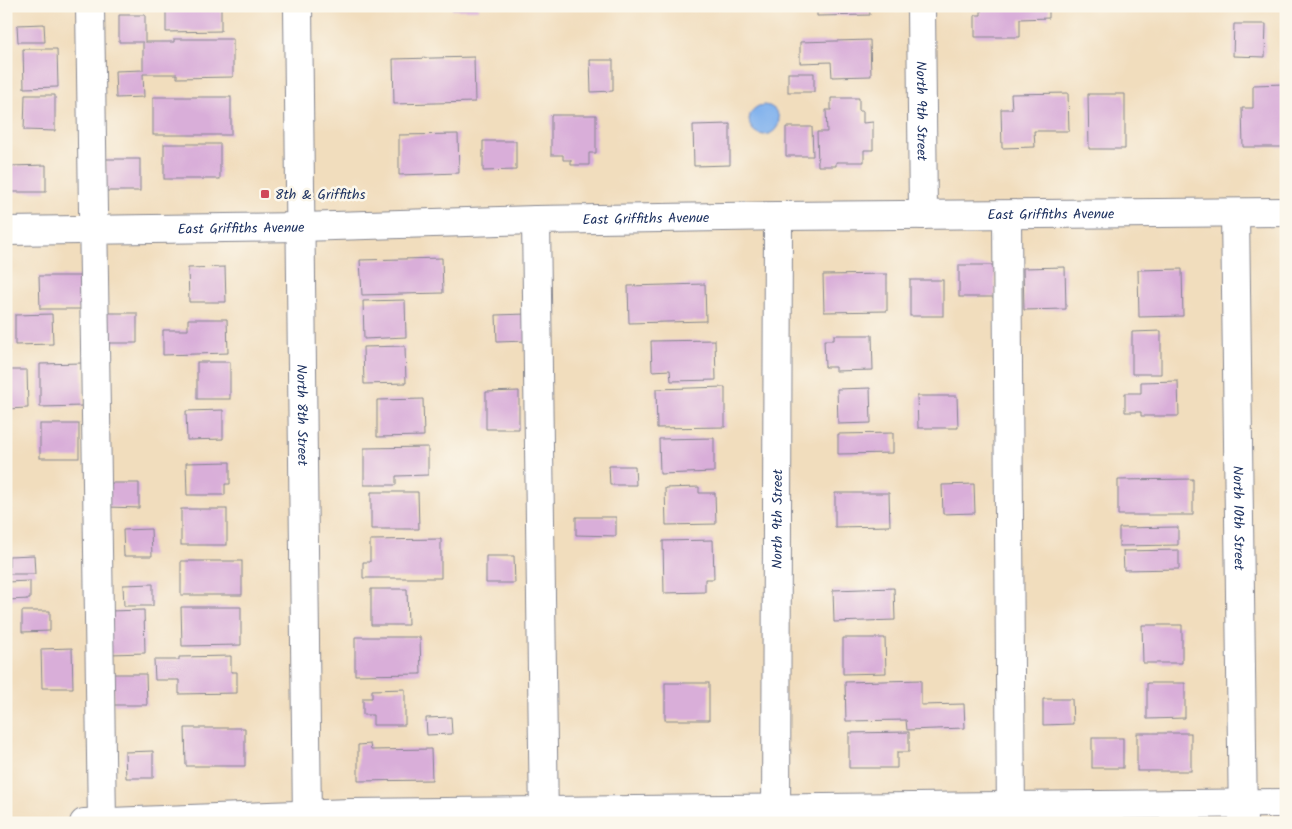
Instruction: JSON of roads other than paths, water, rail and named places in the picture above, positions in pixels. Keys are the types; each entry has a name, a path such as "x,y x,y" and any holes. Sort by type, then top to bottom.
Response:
{"street":[{"path":"90,6 95,231 102,822"},
{"name":"North 8th Street","path":"298,6 307,819"},
{"name":"North 9th Street","path":"921,6 923,215"},
{"name":"East Griffiths Avenue","path":"6,231 301,227 536,220 778,216 1286,212"},
{"name":"North 10th Street","path":"1235,213 1242,813"},
{"path":"1007,215 1011,814"},
{"name":"North 9th Street","path":"776,816 778,216"},
{"path":"536,220 544,817"},
{"path":"84,823 266,817 307,819 1242,813 1286,803"}],"water":[{"path":"764,105 770,106 778,114 778,126 770,134 764,135 758,134 750,126 749,120 750,114 758,106"}],"place":[{"name":"8th & Griffiths","path":"265,194"}]}
